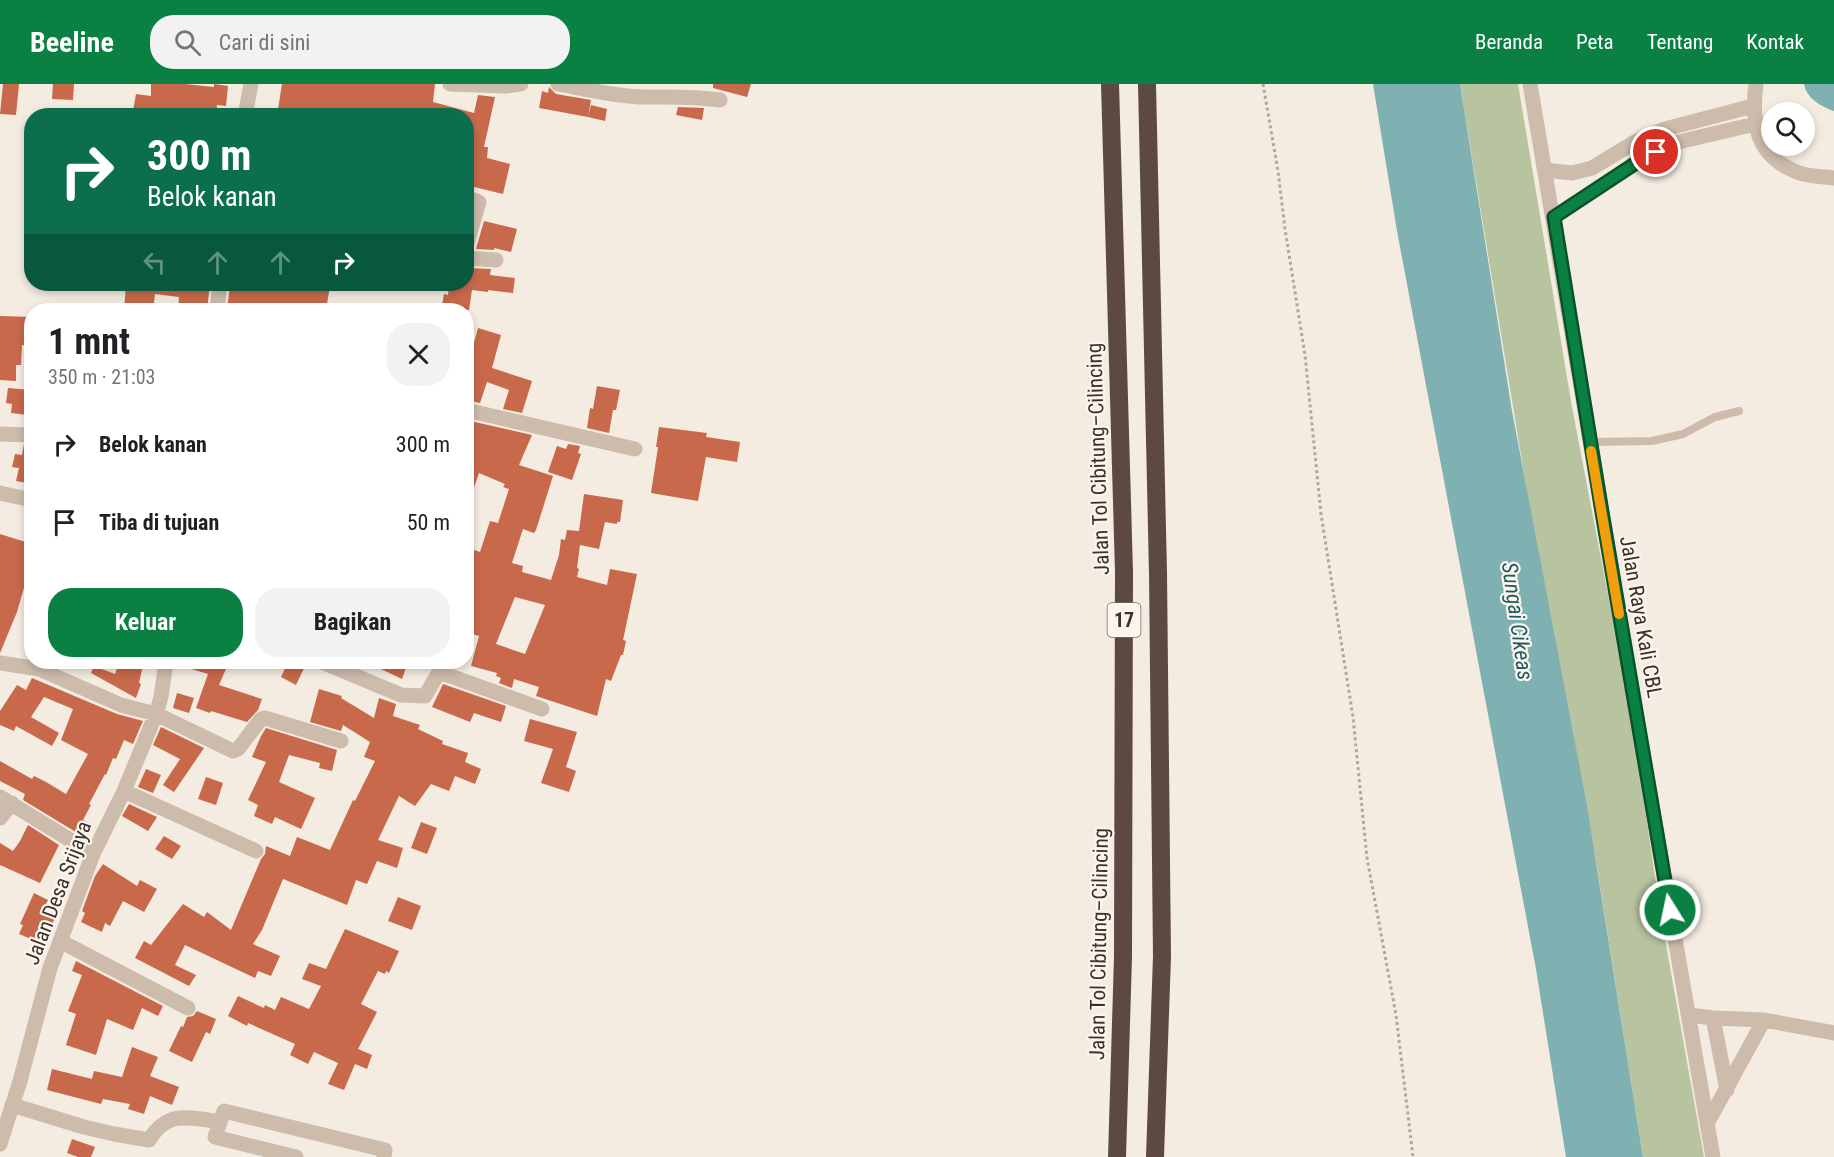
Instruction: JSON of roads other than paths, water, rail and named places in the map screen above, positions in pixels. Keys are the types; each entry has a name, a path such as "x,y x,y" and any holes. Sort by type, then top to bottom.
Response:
{"highway":[{"name":"Jalan Tol Cibitung–Cilincing","path":"1110,84 1124,572 1123,956 1117,1157"},
{"name":"17","path":"1147,84 1158,561 1162,956 1155,1157"}],"street":[{"path":"246,108 251,84"},
{"path":"450,84 505,86 521,84"},
{"path":"558,84 640,97 698,97 720,100"},
{"name":"Jalan Raya Kali CBL","path":"1530,84 1713,1157"},
{"path":"1756,84 1753,106 1755,124 1762,146 1778,163 1799,173 1834,178"},
{"path":"1545,170 1572,172 1592,168 1635,142 1665,129 1753,106"},
{"path":"1554,217 1642,159 1670,144 1755,124"},
{"path":"1592,168 1603,184"},
{"path":"474,200 479,202 474,219"},
{"path":"474,259 496,260"},
{"path":"474,412 635,449"},
{"path":"0,434 24,435"},
{"path":"0,493 24,498"},
{"path":"0,663 24,661"},
{"path":"39,669 121,705 156,714 233,751 261,719 265,718 341,741"},
{"name":"Jalan Desa Srijaya","path":"0,1144 50,968 93,854 124,791 156,714 165,669"},
{"path":"339,669 401,695 425,696 439,669"},
{"path":"445,669 542,709"},
{"path":"124,791 256,851"},
{"path":"0,818 6,800 93,854"},
{"path":"60,941 188,1008"},
{"path":"1689,1014 1713,1018 1764,1020 1834,1033"},
{"path":"1713,1018 1727,1090"},
{"path":"1708,1122 1764,1020"},
{"path":"12,1105 84,1127 149,1140 155,1131 171,1120 220,1122"},
{"path":"296,1157 215,1137 224,1111 386,1150 384,1157"}],"lane":[{"path":"1590,442 1652,441 1683,434 1715,417 1739,411"}],"water":[{"name":"Sungai Cikeas","path":"1373,84 1460,84 1512,411 1587,806 1643,1157 1566,1157 1536,969 1397,231"},
{"path":"1804,84 1834,84 1834,111 1811,98"}]}
